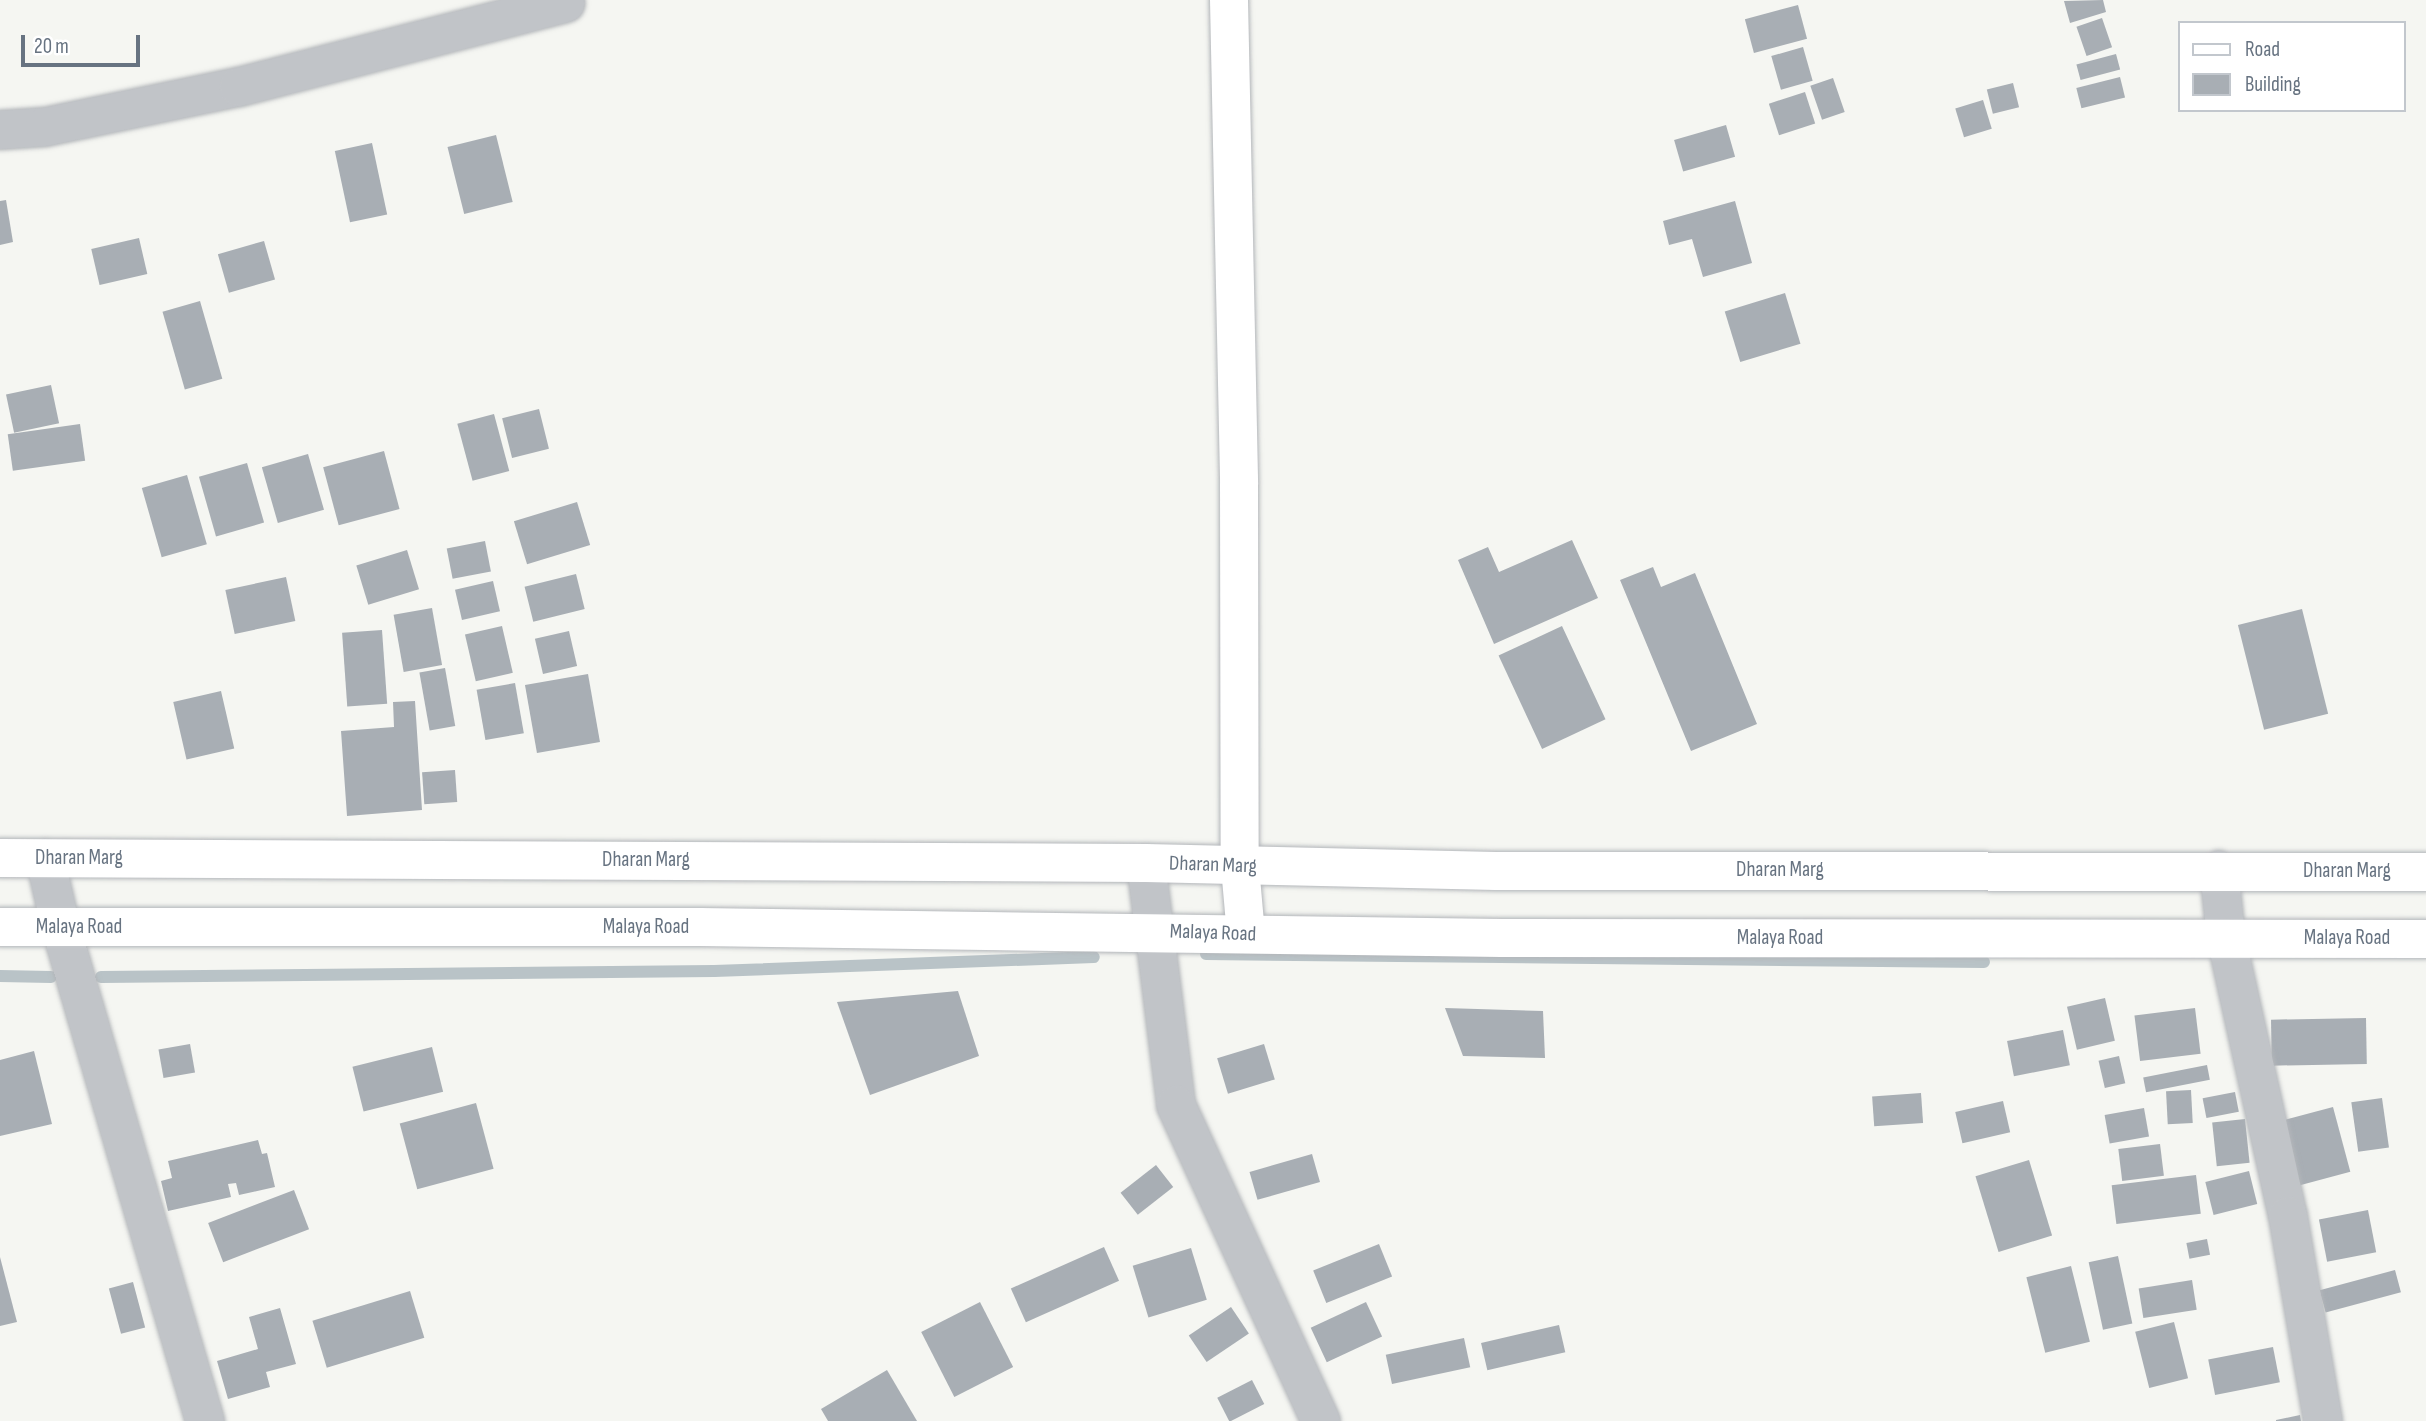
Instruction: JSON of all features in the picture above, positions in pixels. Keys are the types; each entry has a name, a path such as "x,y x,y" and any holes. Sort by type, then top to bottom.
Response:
{"main road":[{"path":"1229,0 1239,484 1240,867 1246,934"},
{"name":"Dharan Marg","path":"0,858 2426,872"},
{"name":"Malaya Road","path":"0,927 2426,939"}],"street":[{"path":"0,130 45,127 239,86 565,3"},
{"path":"45,858 61,928 205,1421"},
{"path":"1146,863 1152,931 1176,1105 1321,1421"},
{"path":"2219,870 2226,937 2288,1216 2323,1421"}],"building":[{"path":"2103,0 2106,12 2070,23 2064,1"},
{"path":"1798,5 1807,39 1754,53 1745,19"},
{"path":"2102,18 2112,47 2087,56 2076,27"},
{"path":"1803,47 1813,81 1781,90 1771,56"},
{"path":"2116,54 2120,69 2081,80 2076,65"},
{"path":"2120,77 2125,97 2081,108 2076,88"},
{"path":"1833,78 1845,112 1822,120 1810,86"},
{"path":"2013,83 2019,107 1993,114 1987,90"},
{"path":"1805,92 1815,123 1779,135 1769,104"},
{"path":"1983,100 1992,129 1964,137 1955,108"},
{"path":"1726,125 1735,157 1683,172 1674,140"},
{"path":"496,135 513,202 464,214 447,147"},
{"path":"372,143 387,214 350,222 335,151"},
{"path":"6,200 13,242 0,245 0,201"},
{"path":"1735,201 1752,263 1703,277 1692,239 1669,245 1663,221"},
{"path":"139,238 147,274 100,285 91,249"},
{"path":"264,241 275,279 229,293 218,254"},
{"path":"1785,293 1800,344 1740,362 1725,311"},
{"path":"200,301 222,379 185,390 163,312"},
{"path":"51,385 59,423 14,433 6,395"},
{"path":"539,409 549,449 512,458 502,418"},
{"path":"494,414 509,471 473,481 457,424"},
{"path":"80,424 85,461 13,471 8,434"},
{"path":"384,451 400,509 339,525 323,467"},
{"path":"308,454 324,510 278,523 262,467"},
{"path":"247,463 264,523 216,536 199,477"},
{"path":"187,475 207,544 162,557 142,488"},
{"path":"577,502 590,545 527,564 514,521"},
{"path":"1572,540 1598,598 1494,644 1458,560 1488,547 1499,572"},
{"path":"485,541 491,571 453,579 447,548"},
{"path":"407,550 419,589 368,605 356,565"},
{"path":"1653,567 1661,587 1695,573 1757,724 1691,751 1620,580"},
{"path":"576,574 585,609 533,622 525,587"},
{"path":"286,577 295,621 235,634 225,590"},
{"path":"493,581 500,611 462,620 455,590"},
{"path":"432,608 442,665 404,672 394,615"},
{"path":"2302,609 2328,714 2264,730 2238,625"},
{"path":"502,626 513,673 476,681 465,635"},
{"path":"1562,626 1606,719 1542,749 1499,656"},
{"path":"382,630 387,704 347,707 342,633"},
{"path":"569,631 577,666 543,674 535,639"},
{"path":"445,668 455,726 430,731 419,673"},
{"path":"588,674 600,742 537,753 525,685"},
{"path":"515,683 524,733 485,740 477,690"},
{"path":"221,691 234,748 187,760 173,702"},
{"path":"415,701 422,810 347,816 341,731 394,727 393,702"},
{"path":"455,770 457,802 424,804 422,772"},
{"path":"958,991 979,1056 870,1095 837,1002"},
{"path":"2105,998 2115,1041 2077,1050 2067,1007"},
{"path":"1445,1008 1543,1011 1545,1058 1463,1056"},
{"path":"2195,1008 2201,1054 2140,1061 2134,1015"},
{"path":"2366,1018 2367,1064 2272,1066 2271,1020"},
{"path":"2063,1030 2070,1065 2014,1076 2007,1041"},
{"path":"190,1044 195,1073 164,1078 158,1050"},
{"path":"1264,1044 1275,1079 1228,1094 1217,1058"},
{"path":"432,1047 443,1092 364,1111 352,1067"},
{"path":"34,1051 52,1124 0,1136 0,1060"},
{"path":"2119,1056 2125,1083 2105,1088 2099,1061"},
{"path":"2207,1065 2210,1080 2146,1092 2143,1077"},
{"path":"2191,1090 2193,1123 2168,1124 2166,1091"},
{"path":"2235,1092 2239,1112 2206,1118 2203,1098"},
{"path":"1921,1093 1923,1123 1874,1126 1872,1096"},
{"path":"2382,1098 2389,1148 2358,1152 2351,1102"},
{"path":"2003,1101 2010,1132 1962,1143 1955,1112"},
{"path":"476,1103 494,1169 417,1189 400,1123"},
{"path":"2333,1107 2350,1172 2296,1186 2279,1121"},
{"path":"2144,1108 2149,1137 2110,1144 2105,1115"},
{"path":"2245,1119 2250,1163 2217,1166 2212,1122"},
{"path":"258,1140 262,1154 267,1153 275,1187 239,1195 236,1183 228,1184 231,1197 168,1211 161,1181 172,1178 168,1161"},
{"path":"2160,1144 2164,1176 2122,1181 2118,1149"},
{"path":"1312,1154 1320,1182 1258,1200 1250,1172"},
{"path":"2029,1160 2052,1236 1999,1252 1975,1176"},
{"path":"1156,1165 1173,1187 1138,1215 1121,1193"},
{"path":"2249,1171 2257,1204 2214,1215 2205,1182"},
{"path":"2196,1175 2201,1214 2116,1224 2112,1185"},
{"path":"294,1190 309,1229 223,1262 208,1223"},
{"path":"2368,1210 2376,1252 2327,1262 2319,1220"},
{"path":"2207,1239 2210,1255 2189,1259 2186,1243"},
{"path":"1379,1244 1392,1276 1326,1303 1313,1271"},
{"path":"1104,1247 1119,1281 1026,1322 1011,1288"},
{"path":"1191,1248 1207,1300 1148,1317 1133,1266"},
{"path":"2118,1256 2132,1323 2103,1330 2089,1262"},
{"path":"0,1257 17,1322 0,1326"},
{"path":"2071,1266 2090,1342 2045,1353 2026,1277"},
{"path":"2395,1270 2401,1292 2326,1312 2320,1290"},
{"path":"2192,1280 2197,1310 2143,1318 2139,1288"},
{"path":"133,1282 145,1327 121,1334 109,1288"},
{"path":"410,1291 424,1338 327,1368 312,1321"},
{"path":"980,1302 1013,1367 954,1397 921,1332"},
{"path":"1366,1302 1382,1336 1327,1362 1311,1328"},
{"path":"1231,1307 1249,1334 1207,1362 1189,1336"},
{"path":"280,1308 296,1364 266,1372 270,1387 228,1399 217,1361 258,1349 249,1317"},
{"path":"2174,1322 2188,1378 2149,1388 2135,1332"},
{"path":"1559,1325 1565,1352 1487,1370 1481,1343"},
{"path":"1464,1338 1470,1367 1392,1384 1386,1355"},
{"path":"2273,1347 2280,1382 2215,1395 2208,1360"},
{"path":"887,1370 917,1421 828,1421 821,1409"},
{"path":"1252,1380 1264,1404 1229,1421 1217,1398"},
{"path":"2300,1415 2301,1421 2276,1421 2276,1420"}],"waterway":[{"path":"1206,954 1984,962"},
{"path":"101,977 714,971 1094,957"},
{"path":"0,976 51,977"}]}
